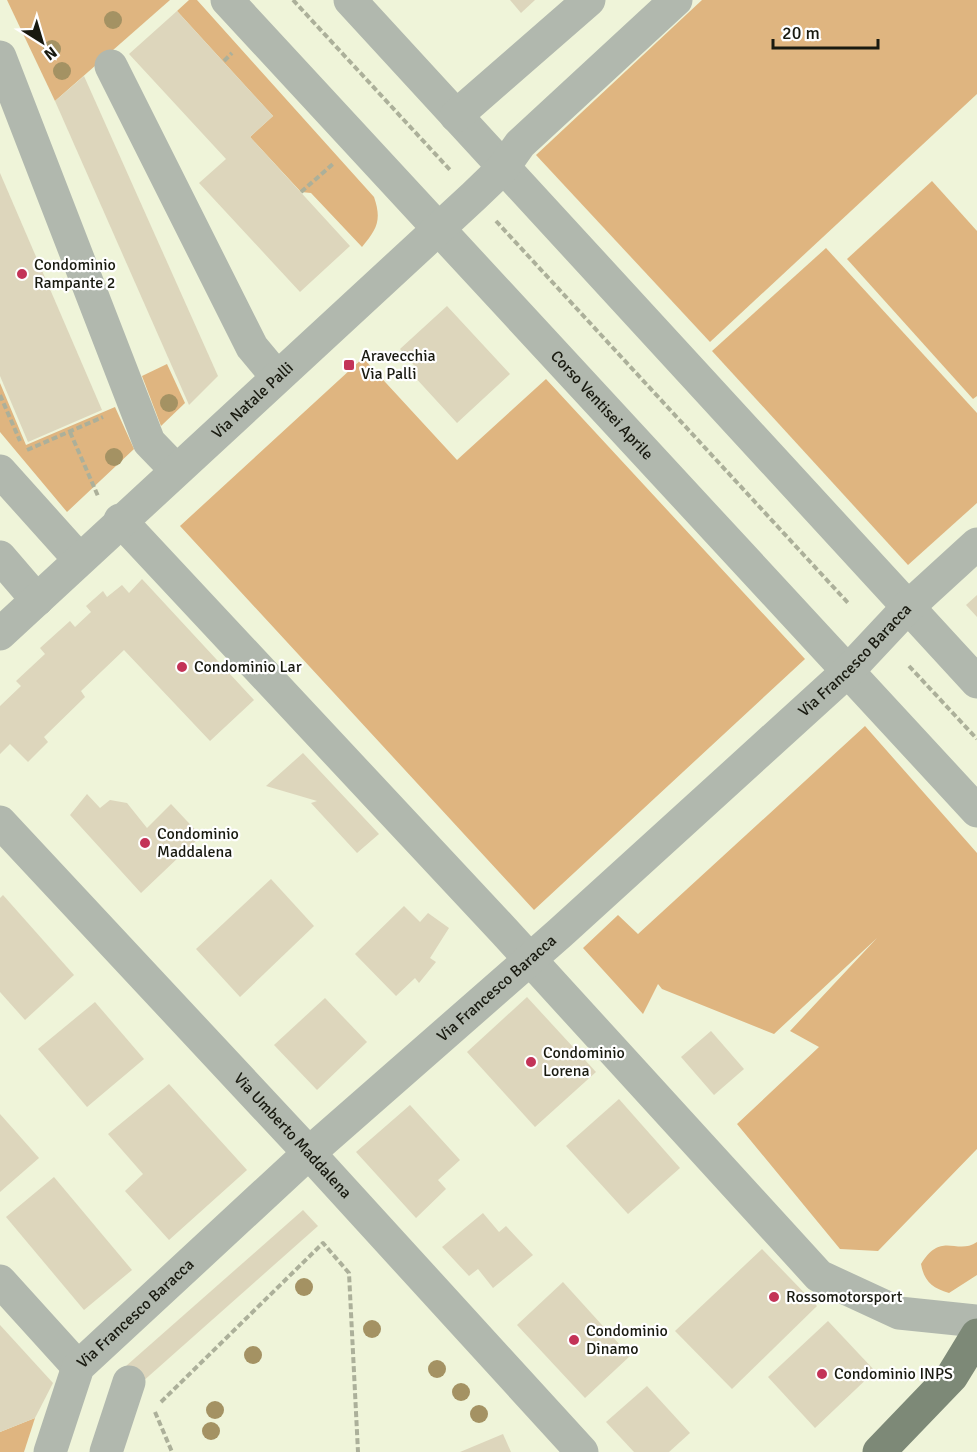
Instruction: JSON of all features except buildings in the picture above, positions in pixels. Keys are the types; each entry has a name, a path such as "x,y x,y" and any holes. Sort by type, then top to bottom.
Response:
{"main road":[{"path":"879,1452 952,1376 977,1335"}],"street":[{"name":"Corso Ventisei Aprile","path":"227,0 437,230 977,811"},
{"path":"350,0 977,682"},
{"path":"456,116 589,0"},
{"name":"Via Natale Palli","path":"0,634 79,559 111,511 176,470 503,168 520,144 676,0"},
{"path":"0,57 149,442 176,470"},
{"path":"111,66 252,347 277,376"},
{"path":"0,471 79,559"},
{"path":"111,511 819,1276 898,1313 977,1322"},
{"name":"Via Francesco Baracca","path":"50,1452 78,1367 309,1153 528,960 848,671 908,607 977,544"},
{"path":"0,557 37,600"},
{"name":"Via Umberto Maddalena","path":"0,822 309,1153 582,1452"},
{"path":"0,1281 78,1367"},
{"path":"106,1452 129,1382"}],"path":[{"path":"292,0 451,171"},
{"path":"301,192 334,163"},
{"path":"492,216 849,604"},
{"path":"0,395 24,451 111,414"},
{"path":"70,432 95,491 111,511"},
{"path":"909,666 977,739"},
{"path":"172,1452 154,1409 323,1243 349,1273 358,1452"}],"shaded area":[{"path":"7,0 170,0 55,101"},
{"path":"189,0 197,0 374,197 378,212 377,224 362,247 311,193 301,192 250,137 273,116 177,11"},
{"path":"702,0 977,0 977,94 710,342 536,155"},
{"path":"932,181 977,231 977,396 973,399 847,259"},
{"path":"826,248 977,413 977,503 908,565 712,351"},
{"path":"363,358 457,460 546,379 805,659 534,910 180,526"},
{"path":"167,364 185,403 161,426 142,376"},
{"path":"0,383 26,445 115,407 134,449 67,512 0,432"},
{"path":"865,726 977,853 977,1149 878,1251 840,1249 737,1124 819,1047 790,1031 877,938 774,1034 662,989 658,984 643,1014 583,948 618,915 638,934"},
{"path":"977,1242 977,1275 949,1293 933,1286 924,1275 921,1264 936,1248 969,1246"},
{"path":"35,1418 24,1452 0,1452 0,1432"}],"place":[{"name":"Condominio Rampante 2","path":"22,274"},
{"name":"Aravecchia Via Palli","path":"349,365"},
{"name":"Condominio Lar","path":"182,667"},
{"name":"Condominio Maddalena","path":"145,843"},
{"name":"Condominio Lorena","path":"531,1062"},
{"name":"Rossomotorsport","path":"774,1297"},
{"name":"Condominio Dinamo","path":"574,1340"},
{"name":"Condominio INPS","path":"822,1374"}]}
